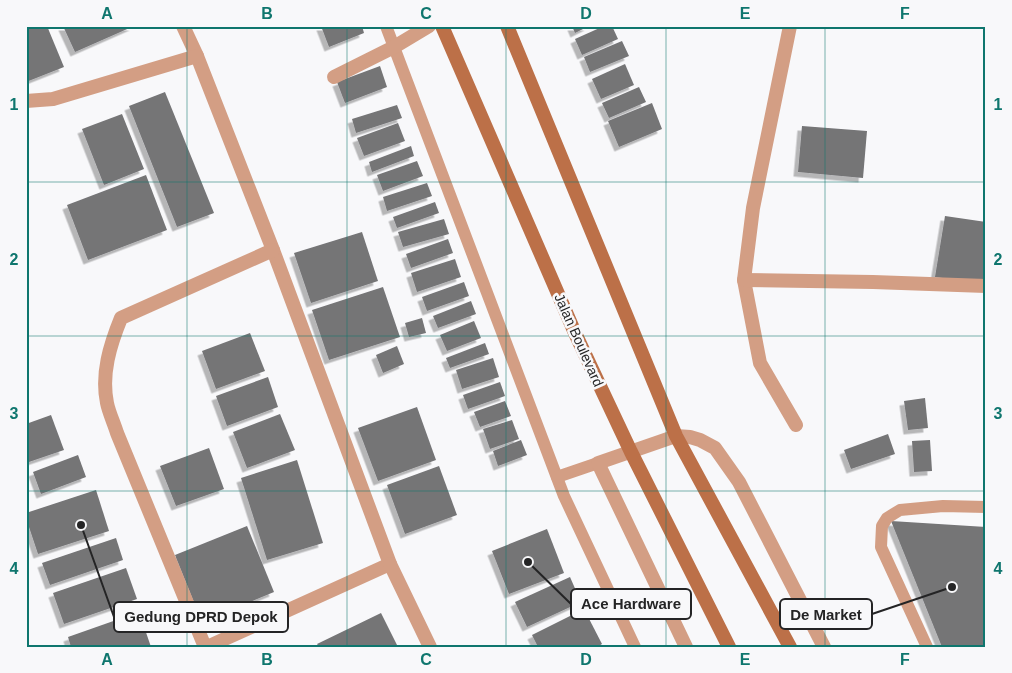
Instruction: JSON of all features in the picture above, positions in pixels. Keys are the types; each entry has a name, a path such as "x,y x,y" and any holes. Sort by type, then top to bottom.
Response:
{"main road":[{"name":"Jalan Boulevard","path":"442,26 575,333 631,452 729,647"},
{"path":"506,26 676,436 790,647"}],"street":[{"path":"183,26 197,56 273,250 390,564 430,647"},
{"path":"334,77 394,47 429,26"},
{"path":"790,26 753,208 744,280 760,363 796,425"},
{"path":"26,101 53,99 197,56"},
{"path":"273,250 121,318 110,345 106,371 106,403 117,433 206,647 390,564"},
{"path":"744,280 986,286"},
{"path":"686,647 598,463 676,436 700,440 714,448 728,466 824,647"}],"lane":[{"path":"386,26 564,496 635,647"},
{"path":"557,477 598,463"},
{"path":"927,647 881,547 882,526 886,518 900,510 943,506 986,507"}],"building":[{"path":"26,26 47,26 64,67 26,82"},
{"path":"63,26 134,26 75,52"},
{"path":"321,26 362,26 364,33 329,47"},
{"path":"572,26 589,26 575,33"},
{"path":"604,26 612,26 618,39 582,55 575,39"},
{"path":"622,41 629,56 590,72 584,57"},
{"path":"625,64 634,85 601,99 592,79"},
{"path":"380,66 387,87 345,103 337,82"},
{"path":"639,87 646,102 609,118 602,103"},
{"path":"165,92 214,213 177,227 129,106"},
{"path":"652,103 662,129 619,147 608,121"},
{"path":"397,105 402,118 356,133 352,119"},
{"path":"122,114 144,169 104,185 82,129"},
{"path":"398,123 405,141 364,156 357,138"},
{"path":"802,126 867,131 863,178 798,172"},
{"path":"411,146 414,156 372,172 369,162"},
{"path":"417,161 423,176 383,191 377,175"},
{"path":"146,175 167,230 88,260 67,205"},
{"path":"427,183 432,196 387,211 383,197"},
{"path":"435,202 439,213 397,228 393,217"},
{"path":"945,216 986,222 986,284 935,277"},
{"path":"444,219 449,234 403,247 398,232"},
{"path":"362,232 378,281 311,303 294,253"},
{"path":"448,239 453,253 411,268 406,254"},
{"path":"455,259 461,277 417,292 411,273"},
{"path":"464,282 469,296 427,311 422,297"},
{"path":"383,287 400,337 329,360 312,310"},
{"path":"471,301 476,314 438,328 433,316"},
{"path":"422,318 426,333 409,337 405,323"},
{"path":"474,321 481,338 447,351 440,335"},
{"path":"250,333 265,371 216,389 202,351"},
{"path":"485,343 489,354 450,368 446,358"},
{"path":"397,346 404,364 383,373 376,355"},
{"path":"493,358 499,377 462,389 456,370"},
{"path":"268,377 278,407 227,426 216,396"},
{"path":"500,382 505,396 468,409 463,395"},
{"path":"925,398 928,428 908,430 904,401"},
{"path":"505,401 511,416 480,427 474,412"},
{"path":"417,407 436,460 378,481 358,428"},
{"path":"280,414 295,450 247,468 233,432"},
{"path":"51,415 64,450 26,463 26,424"},
{"path":"512,420 519,439 490,449 483,429"},
{"path":"888,434 895,454 851,469 844,450"},
{"path":"521,440 527,455 498,466 493,451"},
{"path":"930,440 932,471 914,472 912,441"},
{"path":"209,448 224,489 176,506 160,466"},
{"path":"78,455 86,477 41,494 33,472"},
{"path":"297,460 323,543 267,560 241,478"},
{"path":"439,466 457,515 405,534 387,485"},
{"path":"96,490 109,531 38,554 26,513"},
{"path":"891,521 986,527 986,647 942,647"},
{"path":"247,526 274,592 202,622 175,555"},
{"path":"547,529 564,573 509,594 492,551"},
{"path":"116,538 123,560 50,585 42,563"},
{"path":"126,568 137,599 64,624 53,593"},
{"path":"570,577 581,602 527,627 515,602"},
{"path":"584,609 602,644 597,647 538,647 532,635"},
{"path":"139,612 151,647 71,647 68,637"},
{"path":"381,613 398,647 319,647 317,644"}],"place":[{"name":"Gedung DPRD Depok","path":"81,525"},
{"name":"Ace Hardware","path":"528,562"},
{"name":"De Market","path":"952,587"}]}
